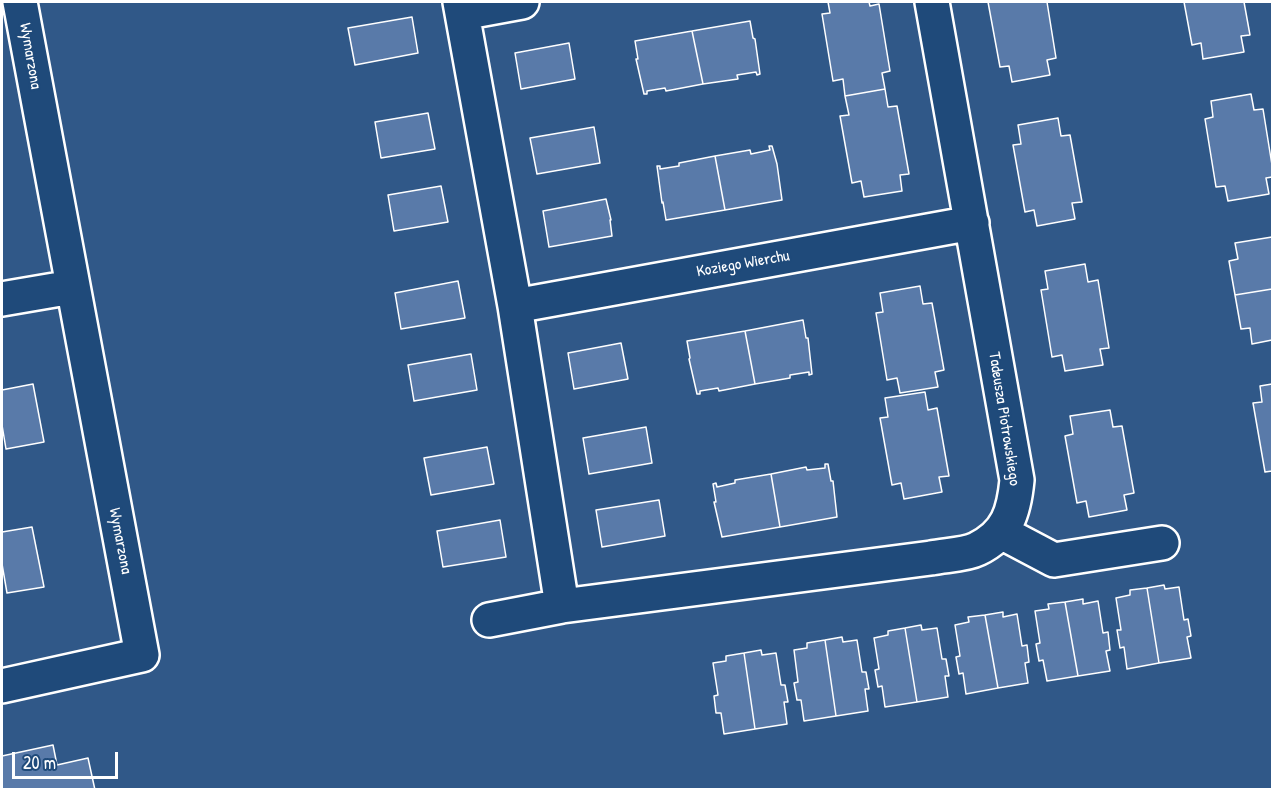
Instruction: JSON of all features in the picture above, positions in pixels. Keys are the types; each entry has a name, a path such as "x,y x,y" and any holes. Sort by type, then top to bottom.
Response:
{"street":[{"name":"Wymarzona","path":"2,686 142,655 20,2"},
{"path":"522,2 461,7 515,306 562,606"},
{"name":"Tadeusza Piotrowskiego","path":"489,620 562,606 931,558 976,550 1002,532 1015,506 1017,480 932,2"},
{"name":"Koziego Wierchu","path":"515,306 972,223"},
{"path":"2,299 72,287"},
{"path":"1002,532 1054,560 1162,543"}],"building":[{"path":"828,2 869,2 870,6 879,4 890,71 882,73 885,89 845,96 843,79 833,81 822,14 830,13"},
{"path":"988,2 1047,2 1056,58 1047,60 1050,75 1012,82 1009,66 1000,67"},
{"path":"1184,2 1244,2 1250,35 1241,36 1244,52 1203,59 1201,43 1192,45"},
{"path":"412,17 418,53 355,65 348,28"},
{"path":"750,21 760,74 757,75 756,72 737,75 738,79 703,84 692,31"},
{"path":"692,31 703,84 666,91 665,88 647,91 647,94 644,94 636,59 638,59 635,41"},
{"path":"569,43 575,79 521,89 515,53"},
{"path":"885,89 888,107 897,106 909,174 900,175 902,191 864,197 861,181 852,183 840,116 849,115 845,96"},
{"path":"1251,94 1254,110 1263,109 1272,165 1272,177 1266,178 1269,194 1228,201 1225,186 1216,187 1205,119 1213,117 1211,101"},
{"path":"428,113 435,149 381,158 375,122"},
{"path":"1058,118 1061,136 1070,135 1082,202 1072,203 1075,219 1037,226 1034,210 1025,212 1013,145 1021,144 1018,125"},
{"path":"594,127 600,163 537,174 530,138"},
{"path":"769,146 772,146 777,164 782,200 725,210 715,156 750,150 751,154 770,150"},
{"path":"715,156 725,210 666,220 657,166 660,166 660,169 679,166 679,163"},
{"path":"441,186 448,222 394,231 388,195"},
{"path":"606,199 612,236 549,247 543,211"},
{"path":"1272,237 1272,289 1235,295 1229,261 1238,259 1235,243"},
{"path":"1085,264 1088,282 1098,280 1109,348 1100,349 1103,365 1065,371 1062,355 1052,357 1041,290 1048,289 1045,271"},
{"path":"458,281 465,318 401,329 395,293"},
{"path":"920,286 923,304 932,303 944,370 935,372 938,387 900,393 897,378 887,380 876,313 883,312 880,293"},
{"path":"1272,289 1272,340 1252,344 1250,328 1241,329 1235,295"},
{"path":"803,320 806,338 808,338 812,374 809,375 809,372 790,375 790,378 755,384 745,331"},
{"path":"745,331 755,384 719,391 718,388 700,391 700,394 697,394 687,341"},
{"path":"621,343 628,379 574,389 568,353"},
{"path":"471,354 477,390 414,401 408,365"},
{"path":"33,384 44,442 6,449 2,425 2,390"},
{"path":"1272,384 1272,471 1265,472 1253,403 1262,402 1260,386"},
{"path":"925,392 928,410 937,408 949,476 939,477 942,492 904,499 901,483 892,485 880,418 888,417 885,398"},
{"path":"1110,410 1113,427 1122,426 1134,493 1124,495 1127,510 1089,517 1086,501 1077,503 1065,436 1073,434 1070,416"},
{"path":"646,427 652,463 589,474 583,438"},
{"path":"487,447 494,484 431,495 424,458"},
{"path":"825,464 828,464 831,481 833,481 837,517 780,527 771,474 806,467 807,470 825,468"},
{"path":"771,474 780,527 722,537 714,502 716,502 713,484 716,483 717,487 735,483 735,480"},
{"path":"659,500 665,536 602,547 596,510"},
{"path":"500,520 506,557 443,567 437,531"},
{"path":"32,527 44,587 7,593 2,564 2,532"},
{"path":"1164,585 1165,589 1179,587 1184,620 1188,619 1191,636 1187,637 1191,658 1159,663 1147,588"},
{"path":"1147,588 1159,663 1127,669 1124,647 1120,648 1117,630 1121,630 1116,598 1130,595 1130,590"},
{"path":"1083,599 1083,604 1098,601 1103,633 1108,632 1110,650 1106,651 1110,671 1078,676 1065,602"},
{"path":"1065,602 1078,676 1047,681 1043,660 1039,661 1036,644 1040,643 1035,611 1049,609 1048,604"},
{"path":"1003,612 1003,617 1017,614 1022,646 1027,645 1029,662 1025,663 1028,683 998,688 985,615"},
{"path":"985,615 998,688 966,694 963,673 959,674 956,657 960,656 955,625 969,622 968,617"},
{"path":"921,625 922,630 937,628 942,659 946,659 949,676 945,676 948,697 917,702 905,628"},
{"path":"905,628 917,702 885,707 882,686 878,687 875,670 879,669 874,638 888,635 888,631"},
{"path":"842,637 843,642 857,640 862,672 866,672 869,689 865,689 868,711 836,716 825,640"},
{"path":"825,640 836,716 804,721 801,700 797,700 794,683 798,682 794,650 807,648 807,643"},
{"path":"761,650 762,655 776,653 781,685 785,685 788,702 784,702 787,724 755,729 744,653"},
{"path":"744,653 755,729 724,734 721,713 716,713 714,696 718,695 713,663 726,661 726,656"},
{"path":"53,745 57,765 88,758 95,790 2,790 2,756"}]}
